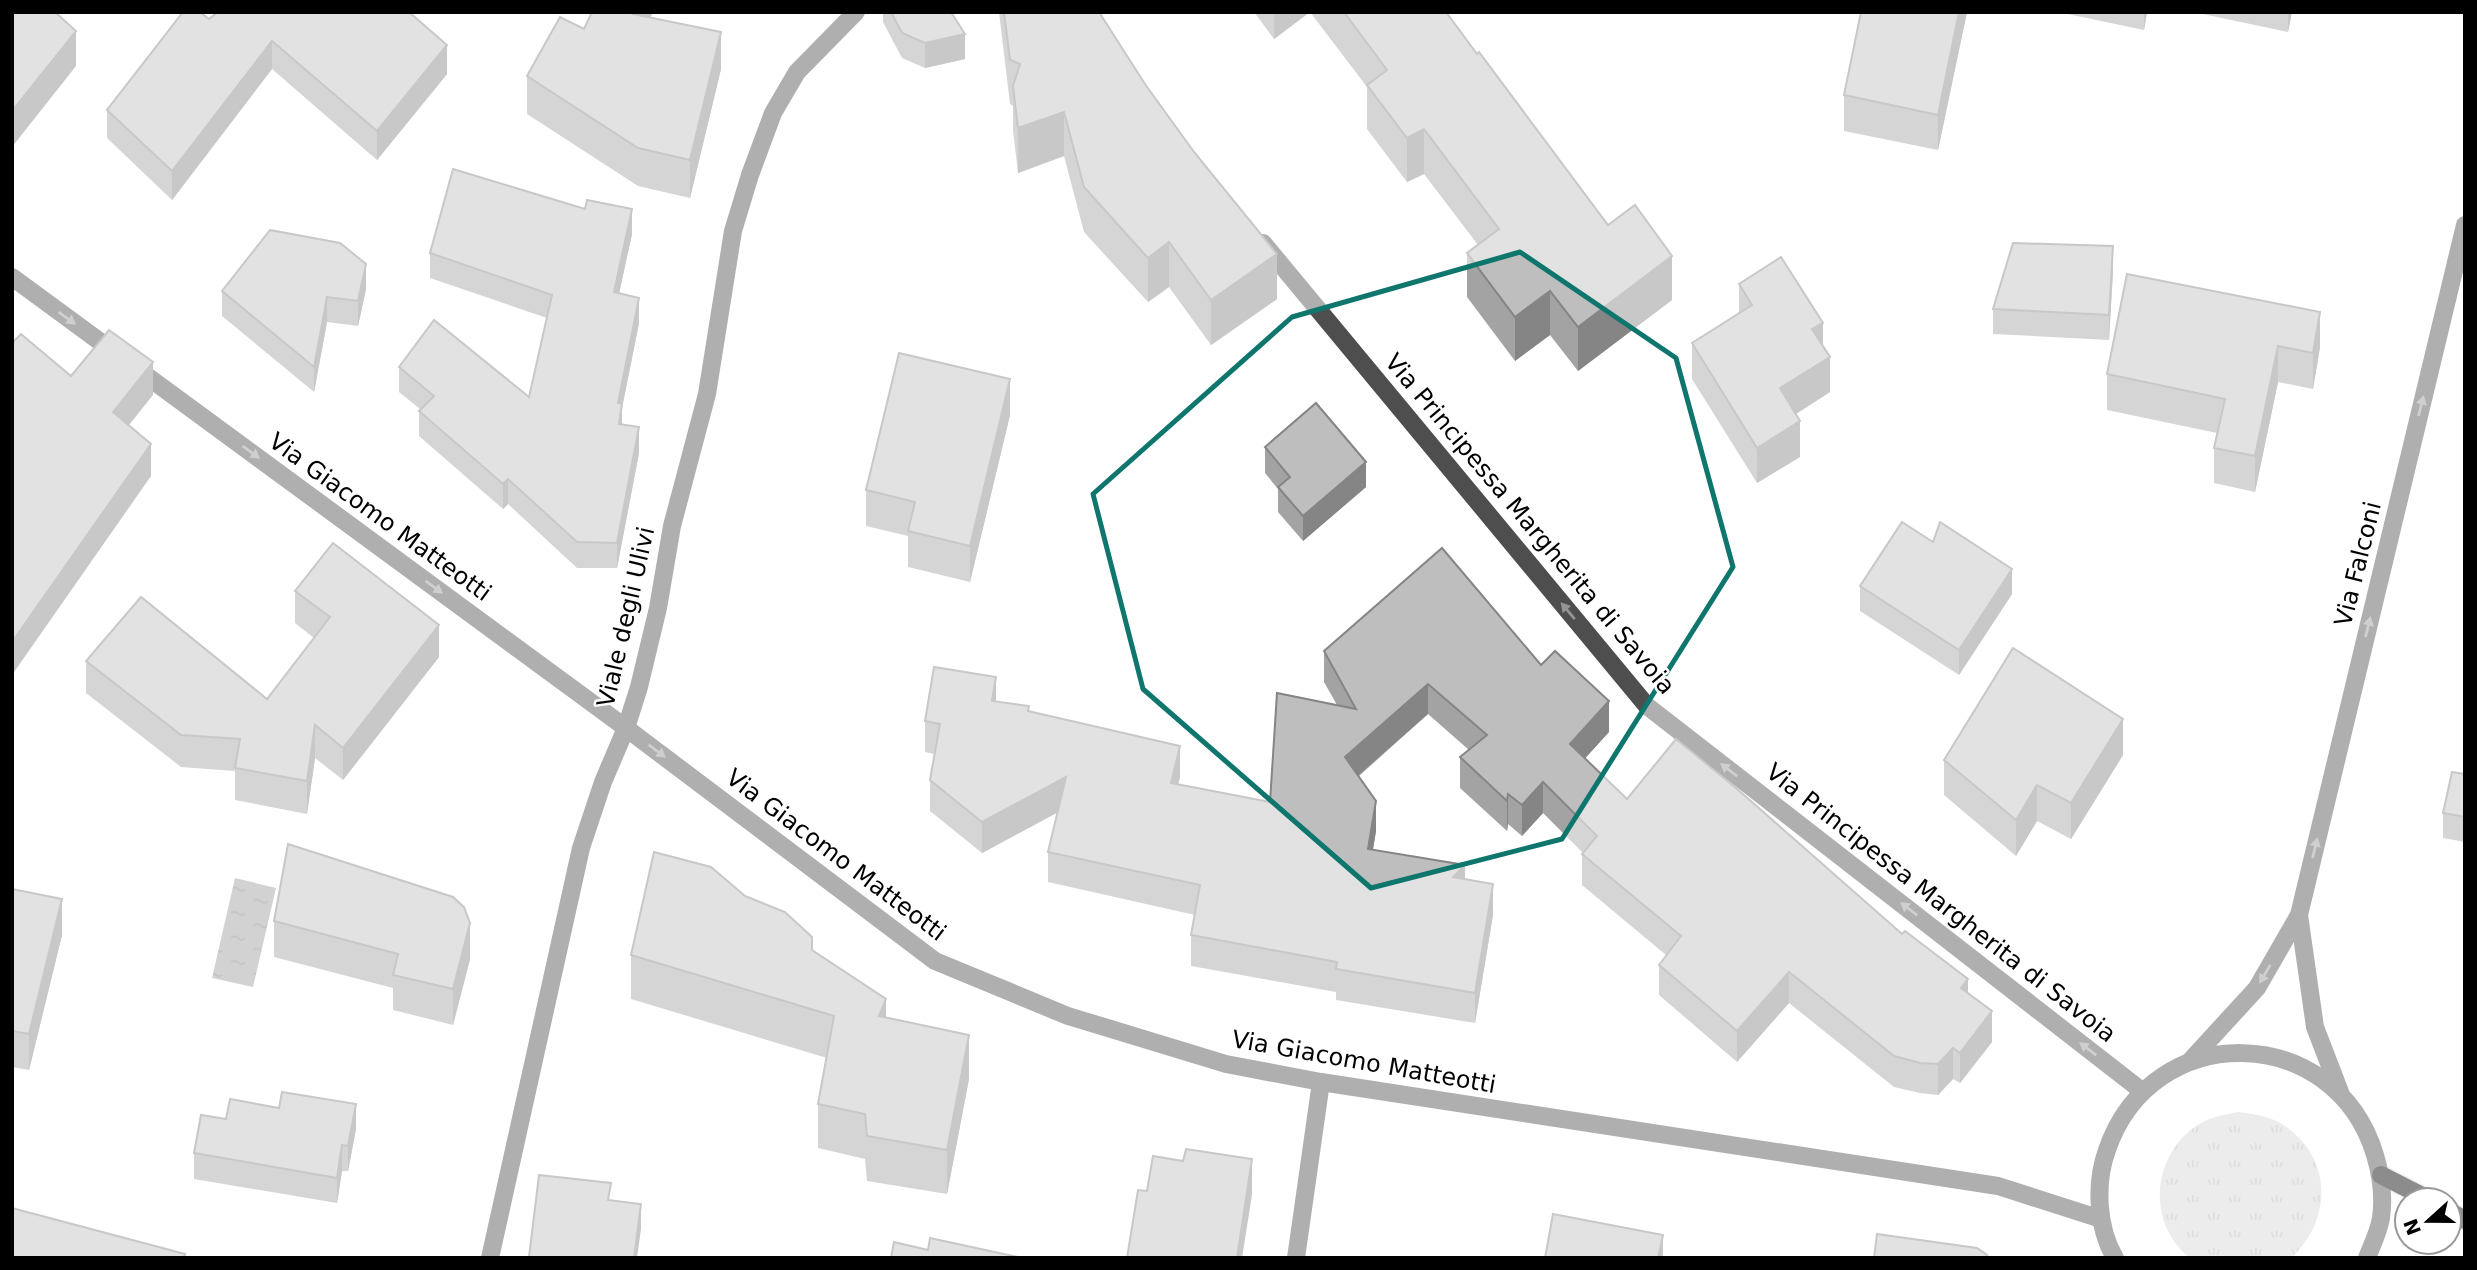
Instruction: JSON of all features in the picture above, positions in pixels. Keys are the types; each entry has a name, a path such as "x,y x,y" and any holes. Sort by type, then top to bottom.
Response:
{"main road":[{"path":"2381,1175 2403,1186"}],"street":[{"name":"Viale degli Ulivi","path":"490,1258 581,848 639,687 672,526 707,394 733,231 772,113 797,72 856,12"},
{"name":"Via Falconi","path":"2189,1061 2257,988 2299,915 2465,225"},
{"name":"Via Principessa Margherita di Savoia","path":"1255,234 1647,706 2142,1091"},
{"name":"Via Giacomo Matteotti","path":"12,277 626,728 935,961 1068,1016 1226,1065 1998,1186 2101,1219"},
{"name":"Via Falconi","path":"2299,915 2315,1027 2340,1093"},
{"path":"2111,1255 2101,1219 2100,1170 2113,1132 2142,1091 2164,1074 2189,1061 2225,1052 2268,1054 2312,1071 2340,1093 2368,1132 2381,1175 2381,1218 2367,1258"},
{"path":"1296,1258 1321,1082"}],"highlighted area":[{"path":"1520,252 1676,358 1733,567 1562,839 1371,888 1143,689 1093,494 1292,317"}],"green space":[{"path":"2238,1112 2268,1118 2285,1126 2301,1140 2312,1155 2319,1172 2320,1208 2314,1226 2291,1258 2190,1258 2176,1244 2167,1228 2161,1211 2160,1193 2168,1158 2178,1142 2197,1125"}],"water":[{"path":"235,878 276,888 253,987 212,978"}],"building":[{"path":"12,12 55,12 76,31 12,111"},
{"path":"183,12 200,12 209,19 218,12 409,12 447,45 377,131 272,41 172,171 107,110"},
{"path":"592,12 634,12 633,14 721,32 690,160 638,148 527,76 560,17 584,29"},
{"path":"891,12 951,12 965,34 925,43 902,33"},
{"path":"1004,12 1099,12 1145,84 1194,152 1277,254 1211,300 1169,242 1148,258 1084,187 1064,112 1018,128 1013,86 1020,64 1010,60"},
{"path":"1344,12 1446,12 1608,225 1635,205 1672,256 1578,327 1550,291 1515,317 1467,253 1499,229 1424,129 1407,138 1367,85 1387,70"},
{"path":"1861,12 1959,12 1938,115 1844,95"},
{"path":"453,169 585,209 587,200 632,209 614,292 639,298 618,403 622,404 619,424 639,427 617,543 577,542 508,479 503,484 419,411 434,396 399,367 434,320 529,397 552,295 430,253"},
{"path":"270,230 340,243 366,264 358,301 327,297 314,367 222,291"},
{"path":"2013,243 2113,246 2109,315 1993,309"},
{"path":"1781,257 1823,323 1812,329 1830,357 1780,388 1800,421 1757,448 1692,343 1752,305 1739,284"},
{"path":"2127,274 2320,312 2313,353 2278,346 2255,456 2214,448 2225,399 2107,374"},
{"path":"109,330 153,362 113,412 151,444 12,642 12,343 21,334 71,376"},
{"path":"899,353 1010,379 970,546 908,531 915,502 866,490"},
{"path":"1316,403 1366,462 1303,516 1278,487 1290,477 1265,447"},
{"path":"1902,522 1933,542 1940,522 2012,569 1959,650 1860,586"},
{"path":"333,543 439,625 343,748 315,725 307,781 235,768 240,739 181,735 86,661 141,597 267,699 330,617 295,591"},
{"path":"1442,548 1541,665 1555,651 1609,701 1570,744 1627,799 1676,739 1902,934 1905,931 1968,979 1961,988 1992,1011 1960,1053 1953,1048 1938,1064 1920,1063 1894,1056 1789,972 1737,1031 1659,965 1681,936 1582,854 1597,836 1543,782 1522,805 1508,794 1507,801 1460,757 1487,735 1428,684 1345,757 1376,801 1368,849 1465,865 1453,877 1493,884 1475,993 1336,969 1337,962 1191,935 1200,885 1048,852 1066,777 982,822 930,780 940,724 925,721 934,667 996,677 992,701 1029,706 1028,711 1180,746 1171,783 1270,802 1277,693 1356,709 1324,651"},
{"path":"2013,648 2123,719 2071,803 2037,785 2016,820 1944,760"},
{"path":"2452,772 2465,774 2465,817 2443,813"},
{"path":"288,844 453,897 464,907 470,923 453,989 393,975 398,954 274,921"},
{"path":"654,852 711,867 745,896 785,912 812,937 812,950 886,999 879,1016 969,1035 947,1150 867,1136 865,1114 818,1104 834,1016 631,955"},
{"path":"12,889 62,899 29,1034 12,1031"},
{"path":"282,1092 356,1104 348,1146 342,1145 337,1178 194,1153 201,1115 226,1119 230,1099 279,1108"},
{"path":"1186,1149 1252,1159 1237,1258 1127,1258 1138,1190 1147,1191 1153,1156 1183,1161"},
{"path":"539,1175 611,1183 608,1200 641,1204 634,1258 529,1257"},
{"path":"12,1208 185,1254 184,1258 12,1258"},
{"path":"1553,1214 1663,1235 1658,1258 1545,1258"},
{"path":"1877,1234 1977,1248 1988,1258 1874,1258"},
{"path":"930,1238 1018,1258 891,1258 894,1242 928,1250"}]}
